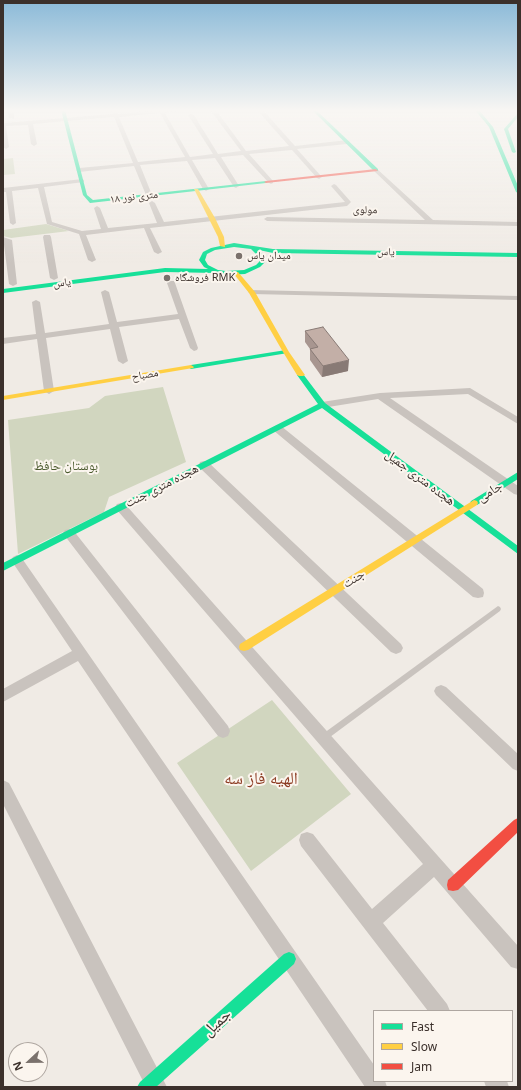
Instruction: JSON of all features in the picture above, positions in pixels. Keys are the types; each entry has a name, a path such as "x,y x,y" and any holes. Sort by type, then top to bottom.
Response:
{"street":[{"path":"76,161 85,195 95,205 105,230"},
{"path":"134,161 161,224"},
{"path":"79,170 169,161"},
{"path":"190,161 206,189"},
{"path":"219,161 236,186"},
{"path":"253,161 271,182"},
{"path":"304,161 318,177"},
{"path":"367,161 431,222"},
{"path":"505,161 518,192"},
{"name":"۱۸ متری نور","path":"95,205 150,199 196,190 376,170"},
{"path":"13,223 6,189 82,181"},
{"path":"41,186 49,223 82,233 347,204 348,202 334,186"},
{"path":"196,190 212,218 221,237 223,246"},
{"name":"مولوی","path":"212,218 518,224"},
{"path":"146,226 158,252"},
{"path":"82,233 92,260"},
{"path":"47,237 54,278"},
{"path":"5,239 13,284"},
{"path":"193,258 223,246 245,246 260,253 262,262 258,266"},
{"name":"یاس","path":"254,249 518,258"},
{"path":"206,253 202,260 206,266 216,271 236,273 270,263"},
{"name":"یاس","path":"283,260 505,262 518,258"},
{"name":"یاس","path":"3,285 181,261"},
{"name":"یاس","path":"3,291 165,270 216,271"},
{"path":"236,273 252,292 286,352 322,405 380,396 470,391 518,421"},
{"path":"171,284 194,348"},
{"path":"105,292 123,360"},
{"path":"252,292 518,298"},
{"path":"36,302 49,391"},
{"path":"3,341 182,316"},
{"name":"مصباح","path":"3,398 286,352"},
{"path":"380,396 518,491"},
{"name":"هجده متری جنت","path":"3,567 322,405"},
{"name":"هجده متری جمیل","path":"322,405 518,551"},
{"path":"277,428 478,593"},
{"path":"204,465 396,648"},
{"name":"جامی","path":"463,510 518,475"},
{"path":"121,507 518,960"},
{"name":"جنت","path":"244,647 463,510"},
{"path":"69,533 223,731"},
{"path":"17,560 373,1081"},
{"path":"3,696 80,653"},
{"path":"441,691 518,764"},
{"path":"3,788 152,1084"},
{"path":"453,885 518,824"},
{"path":"307,840 439,1010"},
{"path":"371,922 435,865"},
{"name":"جمیل","path":"152,1084 289,959"}],"lane":[{"path":"323,738 498,609"}],"green space":[{"path":"3,161 13,161 15,174 3,175"},
{"path":"46,224 69,231 11,238 3,236 3,230"},
{"name":"بوستان حافظ","path":"163,387 186,462 109,497 104,512 18,554 8,420 89,408 105,396"},
{"path":"272,700 351,794 251,871 177,763"}],"building":[{"path":"323,327 349,360 323,366 310,349 318,347 305,331"}],"traffic: fast":[{"path":"76,161 85,195 92,202 266,182"},
{"path":"367,161 376,170"},
{"path":"505,161 518,192"},
{"path":"254,249 262,257 262,262 258,266 245,272 226,273 216,271 206,266 202,260 205,253 213,249 234,245 273,251 518,255"},
{"path":"3,291 165,270 216,271"},
{"path":"191,367 286,352"},
{"path":"301,375 322,405 518,551"},
{"path":"3,567 322,405"},
{"path":"474,503 518,475"},
{"path":"145,1087 289,959"}],"traffic: slow":[{"path":"196,190 212,218 221,237 223,246"},
{"path":"236,273 252,292 286,352 301,375"},
{"path":"3,398 191,367"},
{"path":"244,647 474,503"}],"traffic: jam":[{"path":"266,182 376,170"},
{"path":"453,885 518,824"}],"place":[{"name":"میدان یاس","path":"239,256"},
{"name":"فروشگاه RMK","path":"167,278"}],"district":[{"name":"الهیه فاز سه","path":"261,779"}]}
